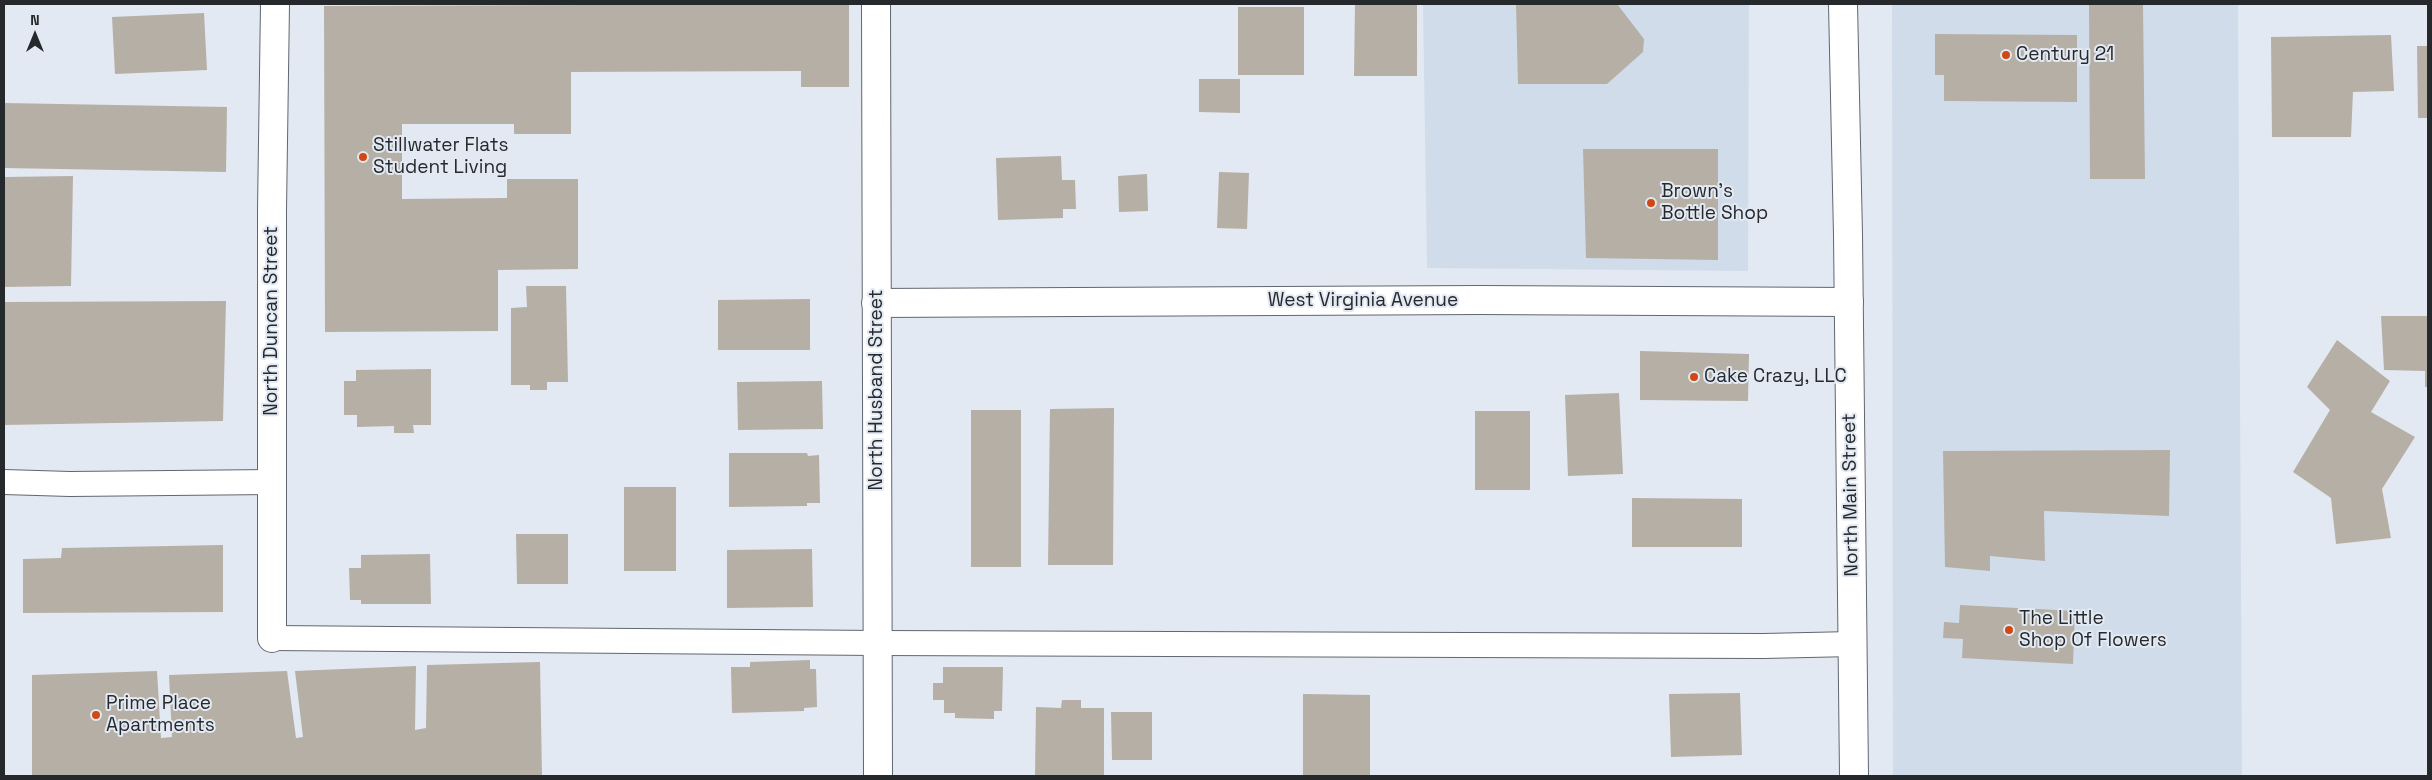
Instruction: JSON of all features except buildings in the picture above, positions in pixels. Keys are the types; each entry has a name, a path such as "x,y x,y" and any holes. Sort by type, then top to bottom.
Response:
{"street":[{"name":"North Duncan Street","path":"272,638 272,210 275,4"},
{"name":"North Husband Street","path":"876,4 878,776"},
{"name":"North Main Street","path":"1843,4 1849,302 1854,776"},
{"name":"West Virginia Avenue","path":"876,303 1479,300 1849,302"}],"lane":[{"path":"4,482 70,484 272,482"},
{"path":"272,638 878,643 1753,646 1853,644"}],"shaded area":[{"path":"1423,4 1749,4 1748,271 1427,268"},
{"path":"1892,4 2238,4 2242,776 1893,776"}],"place":[{"name":"Century 21","path":"2006,55"},
{"name":"Stillwater Flats Student Living","path":"363,157"},
{"name":"Brown's Bottle Shop","path":"1651,203"},
{"name":"Cake Crazy, LLC","path":"1694,377"},
{"name":"The Little Shop Of Flowers","path":"2009,630"},
{"name":"Prime Place Apartments","path":"96,715"}]}
